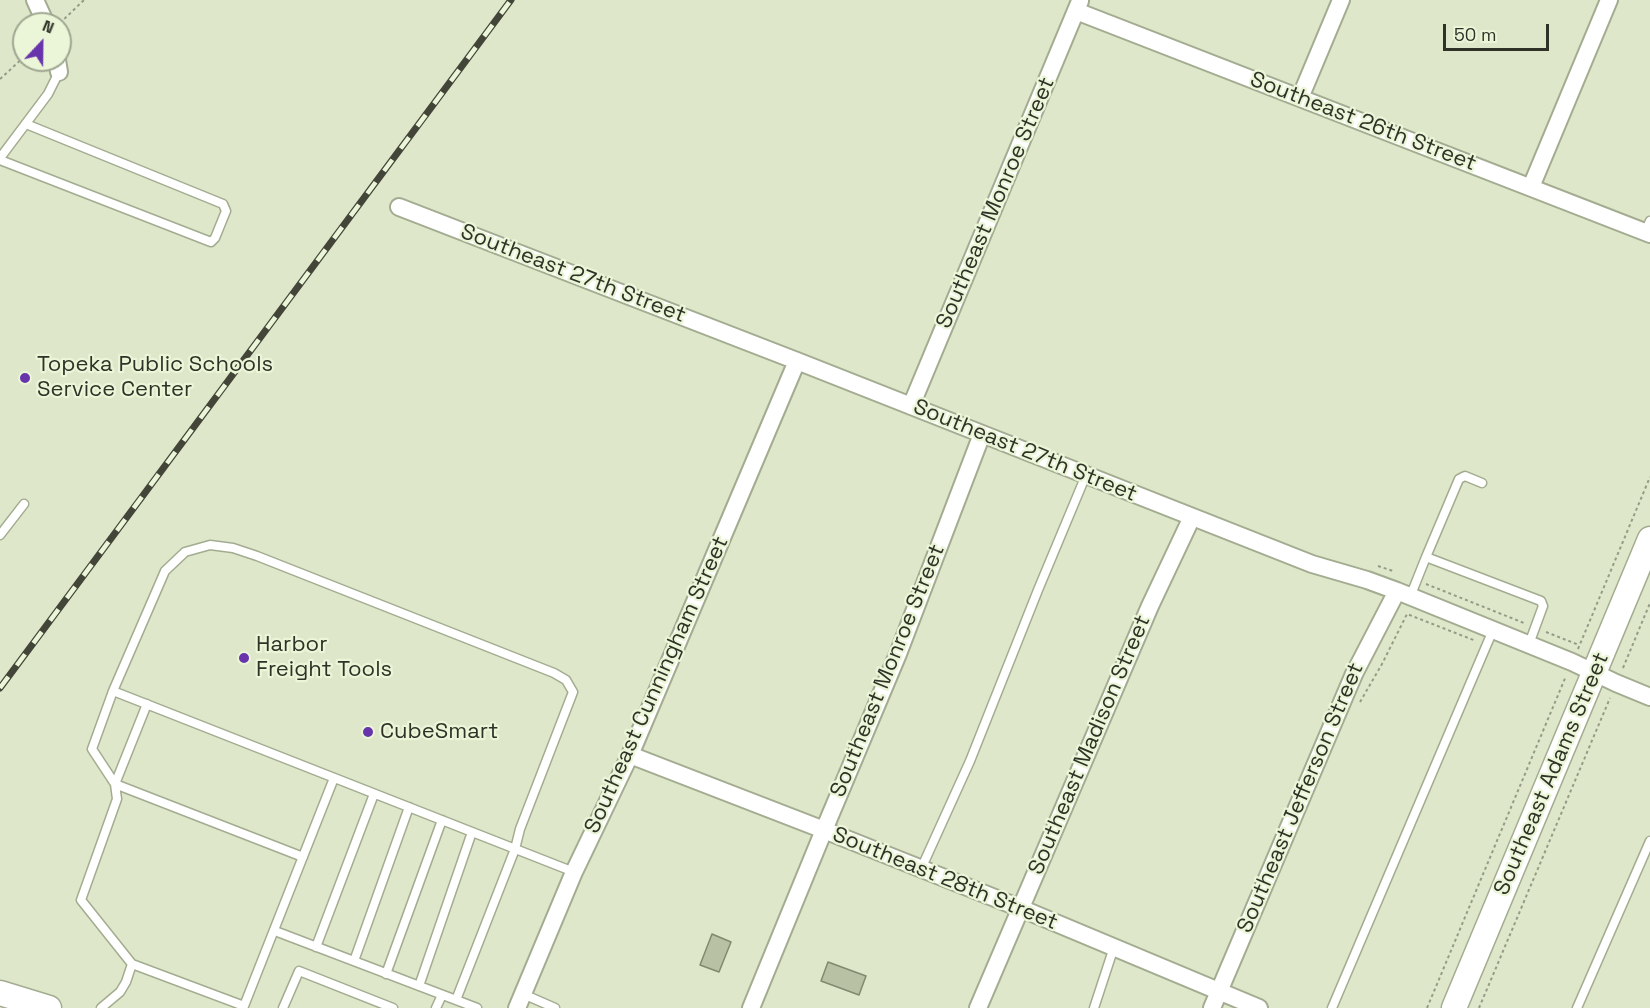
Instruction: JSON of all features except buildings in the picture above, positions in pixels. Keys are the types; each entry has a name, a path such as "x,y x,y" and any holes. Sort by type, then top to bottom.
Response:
{"main road":[{"name":"Southeast Adams Street","path":"1454,1008 1650,539"},
{"path":"0,993 38,1006"}],"street":[{"path":"1300,98 1341,0"},
{"path":"1531,187 1609,0"},
{"name":"Southeast 26th Street","path":"1078,5 1300,98 1531,187 1648,229"},
{"name":"Southeast Monroe Street","path":"911,406 1078,5"},
{"name":"Southeast 27th Street","path":"399,207 1312,564 1367,580 1403,594 1572,662 1650,698"},
{"name":"Southeast Cunningham Street","path":"520,1001 574,872 630,755 797,361"},
{"name":"Southeast Monroe Street","path":"751,1008 898,654 982,434"},
{"name":"Southeast Madison Street","path":"978,1008 1150,606 1192,517"},
{"name":"Southeast Jefferson Street","path":"1212,1008 1354,674 1403,594"},
{"name":"Southeast 28th Street","path":"630,755 1020,908 1259,1008"}],"lane":[{"path":"26,124 224,204 226,211 215,238 211,242 0,159 48,94 56,72"},
{"path":"921,869 970,761 1086,475"},
{"path":"1403,594 1417,581 1459,479 1466,476 1482,483"},
{"path":"0,534 24,504"},
{"path":"334,778 246,1007 132,964 81,900 117,799 115,784 92,749 113,691 165,571 185,552 210,545 233,548 554,673 566,680 573,692 520,829 516,849 456,1000"},
{"path":"1426,557 1541,601 1543,606 1529,644"},
{"path":"1332,1008 1493,630"},
{"path":"113,691 574,872"},
{"path":"115,784 147,704"},
{"path":"115,784 303,857"},
{"path":"316,947 374,794"},
{"path":"354,961 409,807"},
{"path":"386,974 442,820"},
{"path":"418,986 472,832"},
{"path":"1577,1008 1650,841"},
{"path":"275,931 477,1008"},
{"path":"1094,1008 1114,947"},
{"path":"101,1008 120,992 132,964"},
{"path":"283,1008 299,971 393,1008"},
{"path":"436,1008 442,995"},
{"path":"520,1001 555,1008"}],"path":[{"path":"72,12 84,0"},
{"path":"0,79 12,68"},
{"path":"1427,1008 1650,477"},
{"path":"1378,566 1579,645"},
{"path":"1479,1008 1650,603"},
{"path":"1359,704 1407,614 1482,644"}],"railway":[{"path":"0,688 511,0"}],"place":[{"name":"Topeka Public Schools Service Center","path":"25,378"},
{"name":"Harbor Freight Tools","path":"244,658"},
{"name":"CubeSmart","path":"368,732"}]}
